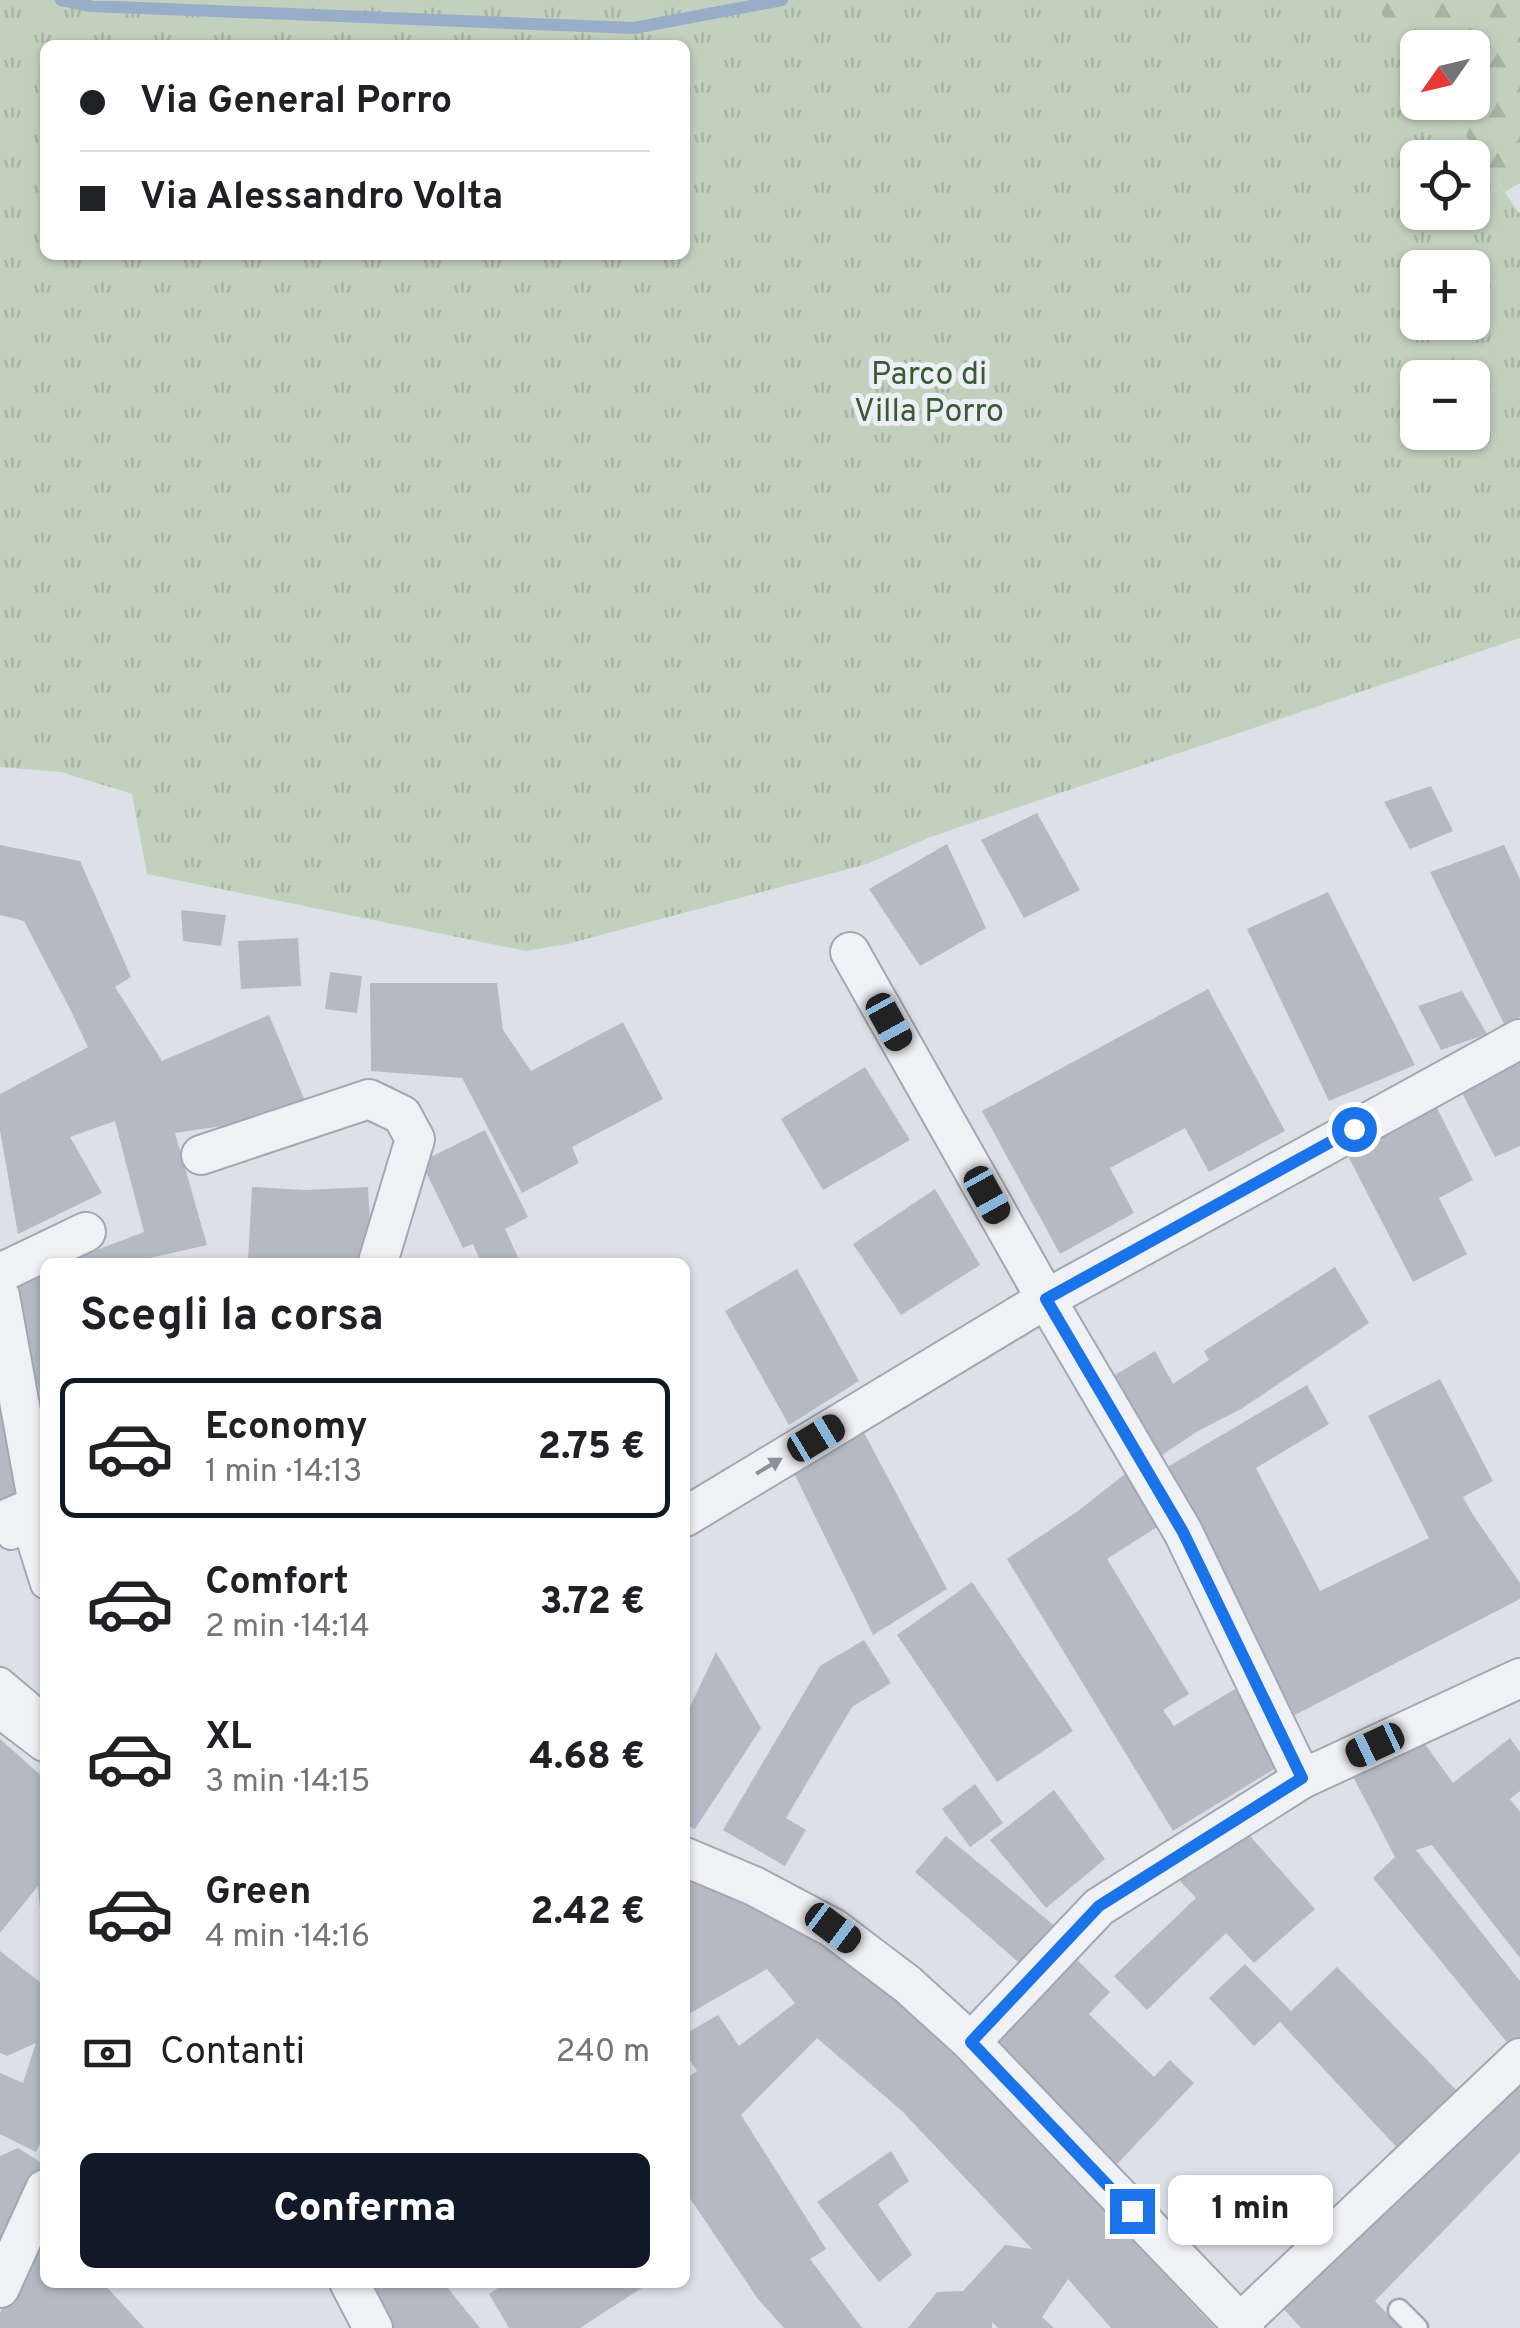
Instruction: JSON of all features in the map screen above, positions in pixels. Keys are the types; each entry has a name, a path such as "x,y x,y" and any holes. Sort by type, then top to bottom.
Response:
{"street":[{"path":"850,952 1183,1532 1302,1778"},
{"path":"690,1513 1046,1299 1520,1038"},
{"path":"200,1155 370,1100 402,1115 415,1139 379,1258"},
{"path":"0,1274 86,1232"},
{"path":"0,1296 40,1513"},
{"path":"0,1522 40,1518"},
{"path":"0,1539 28,1527 40,1567"},
{"path":"971,2042 1099,1906 1302,1778 1520,1678"},
{"path":"0,1682 40,1716"},
{"path":"0,1708 40,1738"},
{"path":"690,1858 754,1886 833,1928 907,1984 971,2042 1242,2326 1520,2058"},
{"path":"0,2288 40,2199"},
{"path":"352,2288 374,2328"}],"lane":[{"path":"1400,2310 1417,2328"}],"green space":[{"name":"Parco di Villa Porro","path":"0,0 1372,0 1400,40 1400,120 1455,120 1469,140 1400,140 1400,230 1490,230 1490,171 1520,214 1520,638 930,837 867,864 567,944 526,951 147,874 132,794 61,772 0,767"},
{"path":"1372,0 1520,0 1520,183 1505,192 1490,170 1490,140 1469,140 1455,120 1490,120 1490,30 1400,30 1400,40"}],"building":[{"path":"1431,786 1453,831 1410,849 1384,802"},
{"path":"1037,813 1080,890 1024,918 981,840"},
{"path":"947,844 986,928 920,966 869,889"},
{"path":"0,845 80,861 131,977 115,987 162,1061 269,1015 308,1108 175,1133 207,1245 150,1258 76,1258 144,1232 115,1121 70,1137 102,1193 18,1234 0,1130 0,1094 88,1047 24,921 0,915"},
{"path":"1504,845 1520,879 1520,1017 1504,1024 1430,872"},
{"path":"1328,892 1415,1065 1329,1101 1247,929"},
{"path":"181,910 226,915 221,946 183,941"},
{"path":"298,938 301,986 241,989 238,941"},
{"path":"330,972 362,976 357,1013 325,1009"},
{"path":"370,983 497,983 503,1030 531,1071 623,1022 663,1099 572,1147 579,1163 522,1193 462,1078 371,1071"},
{"path":"1208,989 1285,1131 1209,1172 1185,1128 1110,1168 1134,1213 1060,1254 982,1111"},
{"path":"1462,991 1487,1034 1441,1050 1418,1006"},
{"path":"1520,1061 1520,1146 1495,1157 1460,1089"},
{"path":"865,1067 910,1140 823,1190 781,1119"},
{"path":"1433,1100 1473,1180 1439,1198 1467,1254 1413,1282 1343,1146"},
{"path":"485,1130 528,1217 505,1229 518,1258 479,1258 473,1244 463,1248 421,1162"},
{"path":"252,1187 368,1187 372,1258 248,1258"},
{"path":"935,1189 980,1265 901,1315 853,1244"},
{"path":"1335,1267 1369,1323 1241,1409 1156,1459 1110,1378 1155,1351 1173,1384 1209,1360 1204,1351"},
{"path":"797,1269 859,1381 789,1425 725,1311"},
{"path":"40,1271 40,1394 26,1339 6,1283"},
{"path":"1440,1379 1493,1481 1463,1497 1520,1583 1520,1599 1295,1715 1164,1469 1307,1385 1329,1424 1256,1468 1320,1591 1429,1538 1368,1416"},
{"path":"0,1390 21,1494 0,1502"},
{"path":"860,1425 947,1589 873,1635 791,1467"},
{"path":"1130,1470 1163,1523 1107,1559 1189,1694 1163,1710 1174,1726 1235,1689 1279,1766 1173,1831 1007,1559"},
{"path":"972,1582 1073,1731 997,1782 897,1635"},
{"path":"864,1640 891,1683 852,1707 786,1818 806,1830 785,1866 723,1830 820,1666"},
{"path":"716,1652 761,1728 695,1829 690,1827 690,1707"},
{"path":"1510,1738 1520,1752 1520,1791 1510,1799 1520,1812 1520,1958 1432,1845 1416,1850 1520,1981 1520,2037 1510,2046 1373,1878 1395,1857 1349,1769 1425,1744 1453,1783"},
{"path":"0,1739 40,1775 40,1909 38,1886 0,1933"},
{"path":"975,1784 1003,1823 970,1847 942,1809"},
{"path":"1054,1790 1105,1859 1046,1908 990,1840"},
{"path":"1241,1826 1315,1909 1254,1963 1226,1933 1147,2010 1114,1976 1196,1898 1180,1881"},
{"path":"946,1836 1056,1927 1024,1967 915,1872"},
{"path":"690,1878 736,1891 855,1960 964,2057 1215,2328 1111,2328 1068,2279 1042,2317 1054,2328 998,2328 992,2322 992,2328 908,2328 937,2292 963,2291 1005,2245 1032,2249 902,2111 817,2038 741,2115 826,2249 810,2259 862,2328 784,2328 758,2299 690,2198 690,2076 697,2071 690,2060 690,2031 718,2015 739,2046 795,2003 767,1969 690,2013"},
{"path":"0,1951 40,1982 40,2144 36,2152 0,2134 0,2073 23,2083 36,2043 7,2056 0,2053"},
{"path":"1076,1959 1110,1992 1089,2014 1154,2077 1170,2060 1194,2083 1117,2164 994,2045"},
{"path":"1245,1964 1291,2011 1337,1967 1459,2093 1401,2152 1280,2022 1254,2046 1209,1998"},
{"path":"1520,2072 1520,2152 1375,2301 1401,2328 1301,2328 1280,2305"},
{"path":"18,2148 40,2162 40,2174 0,2250 0,2156"},
{"path":"891,2151 909,2181 878,2204 912,2255 879,2282 817,2202"},
{"path":"40,2234 40,2288 108,2288 144,2328 0,2328 0,2313"},
{"path":"371,2288 448,2288 480,2328 393,2328"},
{"path":"498,2288 642,2288 580,2328 509,2328 489,2294"}],"waterway":[{"path":"61,0 91,6 634,28 782,0"}],"route":[{"path":"1132,2211 971,2042 1099,1906 1302,1778 1183,1532 1046,1299 1354,1129"}]}
